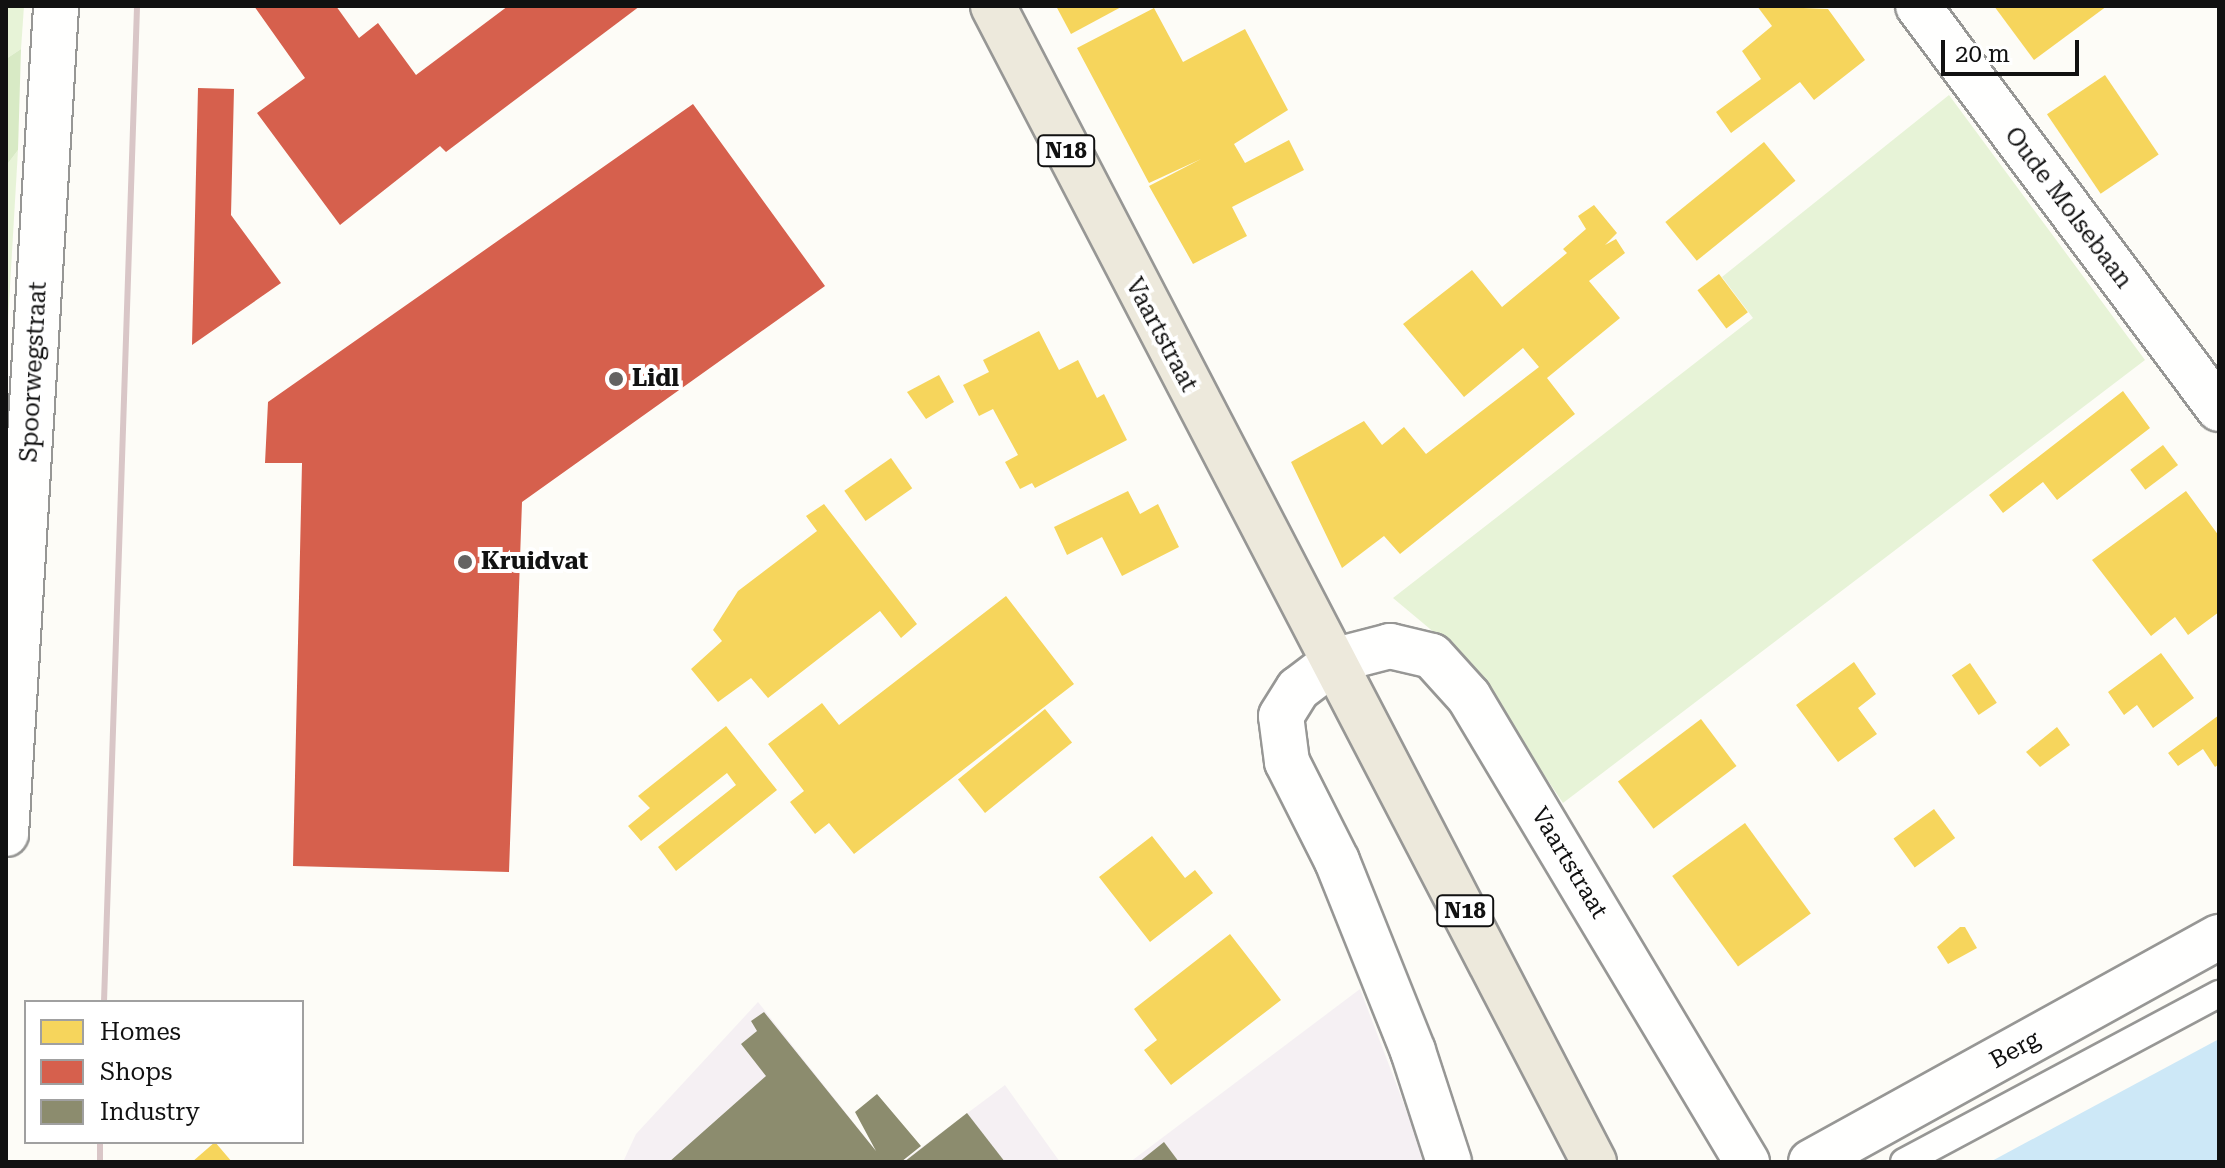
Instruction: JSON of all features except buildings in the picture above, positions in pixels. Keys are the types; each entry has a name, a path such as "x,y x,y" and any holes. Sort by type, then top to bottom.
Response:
{"main road":[{"name":"Vaartstraat","path":"993,6 1139,296 1336,660 1594,1162"}],"street":[{"name":"Spoorwegstraat","path":"6,834 56,6"},
{"name":"Oude Molsebaan","path":"1918,6 2219,409"},
{"name":"Vaartstraat","path":"1449,1162 1413,1051 1337,861 1287,762 1281,716 1298,689 1336,660 1390,646 1432,656 1469,697 1747,1162"},
{"name":"Berg","path":"1811,1162 2219,937"}],"lane":[{"path":"1904,1162 2219,994"}],"shaded area":[{"path":"1360,989 1426,1162 1130,1162"},
{"path":"758,1002 885,1162 623,1162 636,1134"},
{"path":"1005,1085 1060,1162 902,1162"}],"green space":[{"path":"6,6 24,6 21,49 6,59"},
{"path":"21,49 18,150 6,166 6,59"},
{"path":"1949,95 2145,360 1563,803 1487,690 1442,639 1393,598 1753,318 1722,277"},
{"path":"18,150 6,355 6,166"}],"water":[{"path":"2219,1039 2219,1162 1990,1162"}],"railway":[{"path":"104,1000 137,6"},
{"path":"100,1144 100,1162"}],"place":[{"name":"Lidl","path":"616,379"},
{"name":"Kruidvat","path":"465,562"}]}
